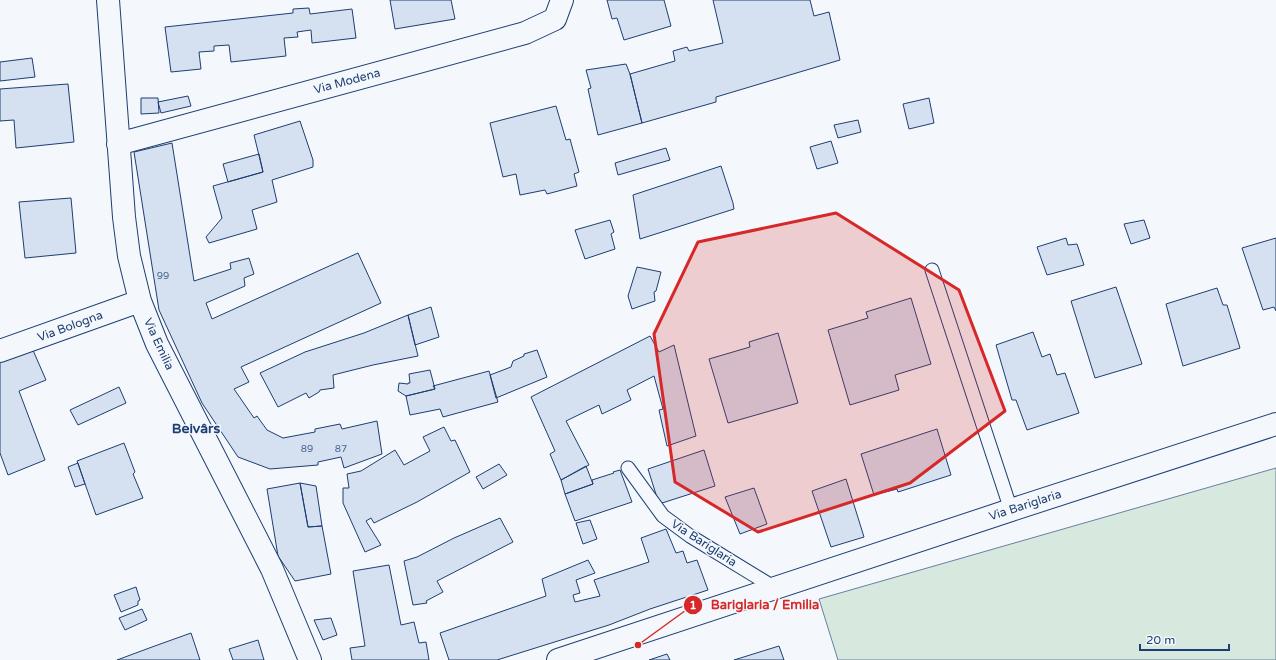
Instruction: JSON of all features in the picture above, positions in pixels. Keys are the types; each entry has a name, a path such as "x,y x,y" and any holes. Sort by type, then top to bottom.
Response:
{"street":[{"name":"Via Emilia","path":"108,0 124,217 129,256 140,301 157,344 272,569 310,660"},
{"name":"Via Modena","path":"118,144 525,33 555,19 562,0"},
{"name":"Via Bologna","path":"0,351 140,301"},
{"name":"Via Bariglaria","path":"558,660 1276,424"}],"lane":[{"path":"932,270 1011,510"},
{"name":"Via Bariglaria","path":"628,468 663,516 690,536 775,588"}],"highlighted area":[{"path":"836,213 959,290 1005,411 910,483 758,532 675,482 654,334 698,242"}],"shaded area":[{"path":"1276,468 1276,660 838,660 819,599"}],"building":[{"path":"390,0 451,0 455,19 395,29"},
{"path":"607,0 664,0 671,26 624,40 617,18 612,19"},
{"path":"713,0 810,0 814,16 829,12 840,60 716,97 716,102 642,123 630,74 675,61 673,51 687,47 689,51 723,43"},
{"path":"309,8 310,14 352,9 356,38 312,43 311,30 297,32 298,37 284,38 286,56 231,62 229,45 214,46 214,51 199,52 201,69 171,72 165,27 293,13 293,9"},
{"path":"32,58 35,77 0,81 0,62"},
{"path":"626,64 630,74 642,123 598,135 588,89 591,88 586,70"},
{"path":"68,84 74,142 16,148 14,120 0,121 0,89"},
{"path":"188,96 191,106 161,113 158,102"},
{"path":"141,98 158,98 159,113 141,114"},
{"path":"929,98 934,123 909,129 903,104"},
{"path":"556,106 566,140 570,139 579,172 574,174 577,186 547,194 545,190 520,195 516,174 503,177 490,123"},
{"path":"858,120 861,132 838,138 834,125"},
{"path":"300,121 313,160 313,167 272,180 277,202 252,210 257,229 209,243 206,237 222,218 213,186 263,172 254,135"},
{"path":"831,141 838,163 817,169 810,147"},
{"path":"172,143 194,281 231,269 230,263 249,258 254,274 244,278 245,286 206,303 212,319 358,253 381,303 241,367 249,382 234,389 254,418 257,416 267,430 283,438 315,432 315,429 340,424 342,429 377,421 382,454 344,468 341,457 318,462 318,465 270,469 238,457 202,403 159,310 134,152"},
{"path":"666,148 670,160 618,175 615,163"},
{"path":"259,154 263,172 228,182 223,164"},
{"path":"721,166 734,209 640,239 633,195"},
{"path":"71,198 76,253 25,258 19,202"},
{"path":"610,220 614,232 611,234 615,249 585,259 575,230"},
{"path":"1144,220 1150,238 1131,244 1124,224"},
{"path":"1066,238 1068,245 1077,244 1084,265 1047,275 1037,247"},
{"path":"1276,238 1276,311 1274,307 1263,310 1242,248"},
{"path":"637,267 661,272 656,291 654,292 655,301 632,309 628,296"},
{"path":"1116,287 1142,364 1095,378 1071,301"},
{"path":"1217,288 1223,305 1227,305 1240,348 1183,366 1166,304"},
{"path":"911,298 931,364 895,375 899,390 850,405 828,330 868,318 866,312"},
{"path":"431,307 439,337 415,345 408,315"},
{"path":"408,315 418,356 333,375 334,388 320,390 309,398 306,393 278,407 260,373 305,352 364,333"},
{"path":"1033,332 1042,357 1050,354 1057,375 1065,373 1079,413 1027,430 1016,400 1012,400 996,345"},
{"path":"778,333 798,403 728,423 709,359 750,347 749,342"},
{"path":"650,336 659,352 674,345 696,436 667,446 659,410 663,409 654,376 627,390 631,400 602,414 599,405 566,421 589,465 561,480 550,454 555,451 531,397"},
{"path":"32,348 46,380 19,391 45,460 8,475 0,453 0,360"},
{"path":"537,350 547,377 496,398 490,375 511,367 513,361 524,356 524,354"},
{"path":"430,370 435,389 406,396 398,391 399,383 410,383 409,374"},
{"path":"489,371 498,402 443,417 440,409 410,415 406,396 435,389 433,386"},
{"path":"119,387 126,403 78,425 70,410"},
{"path":"444,427 451,441 455,440 470,472 417,502 374,523 371,518 366,521 381,545 365,552 343,503 343,488 349,488 347,474 361,471 395,450 404,465 430,451 423,437"},
{"path":"937,429 951,475 898,492 897,489 874,495 861,454"},
{"path":"124,443 135,472 133,474 143,498 96,515 77,461"},
{"path":"704,450 715,486 659,504 648,469"},
{"path":"78,463 85,484 75,487 68,467"},
{"path":"499,464 507,475 483,489 476,477"},
{"path":"586,466 593,484 565,494 561,480"},
{"path":"620,470 632,502 575,521 565,494 593,484 592,480"},
{"path":"846,479 864,537 831,547 812,491"},
{"path":"300,483 308,527 322,526 331,574 295,581 278,556 267,489"},
{"path":"300,483 316,486 322,526 308,527"},
{"path":"754,488 767,524 740,534 725,497"},
{"path":"500,518 513,542 437,581 443,592 426,601 427,603 413,605 404,561 417,557 454,538"},
{"path":"590,520 597,539 583,544 576,523"},
{"path":"666,529 676,553 683,551 687,563 697,560 708,590 650,609 609,625 497,660 449,660 440,633 546,596 542,579 588,560 595,573 576,580 580,593 573,595 575,602 600,596 594,580 649,562 641,538"},
{"path":"389,565 401,625 414,622 419,643 426,642 429,660 352,660 350,648 365,646 353,571"},
{"path":"136,587 140,600 138,601 138,605 121,612 114,595"},
{"path":"142,609 147,620 125,630 119,618"},
{"path":"331,618 337,635 323,640 314,620"},
{"path":"191,633 200,660 117,660 152,647"},
{"path":"258,640 264,660 233,660 229,649"},
{"path":"779,646 784,660 734,660"},
{"path":"667,654 670,660 649,660"}],"place":[{"name":"Bariglaria / Emilia","path":"638,645"}],"district":[{"name":"Beivârs","path":"196,428"}]}
